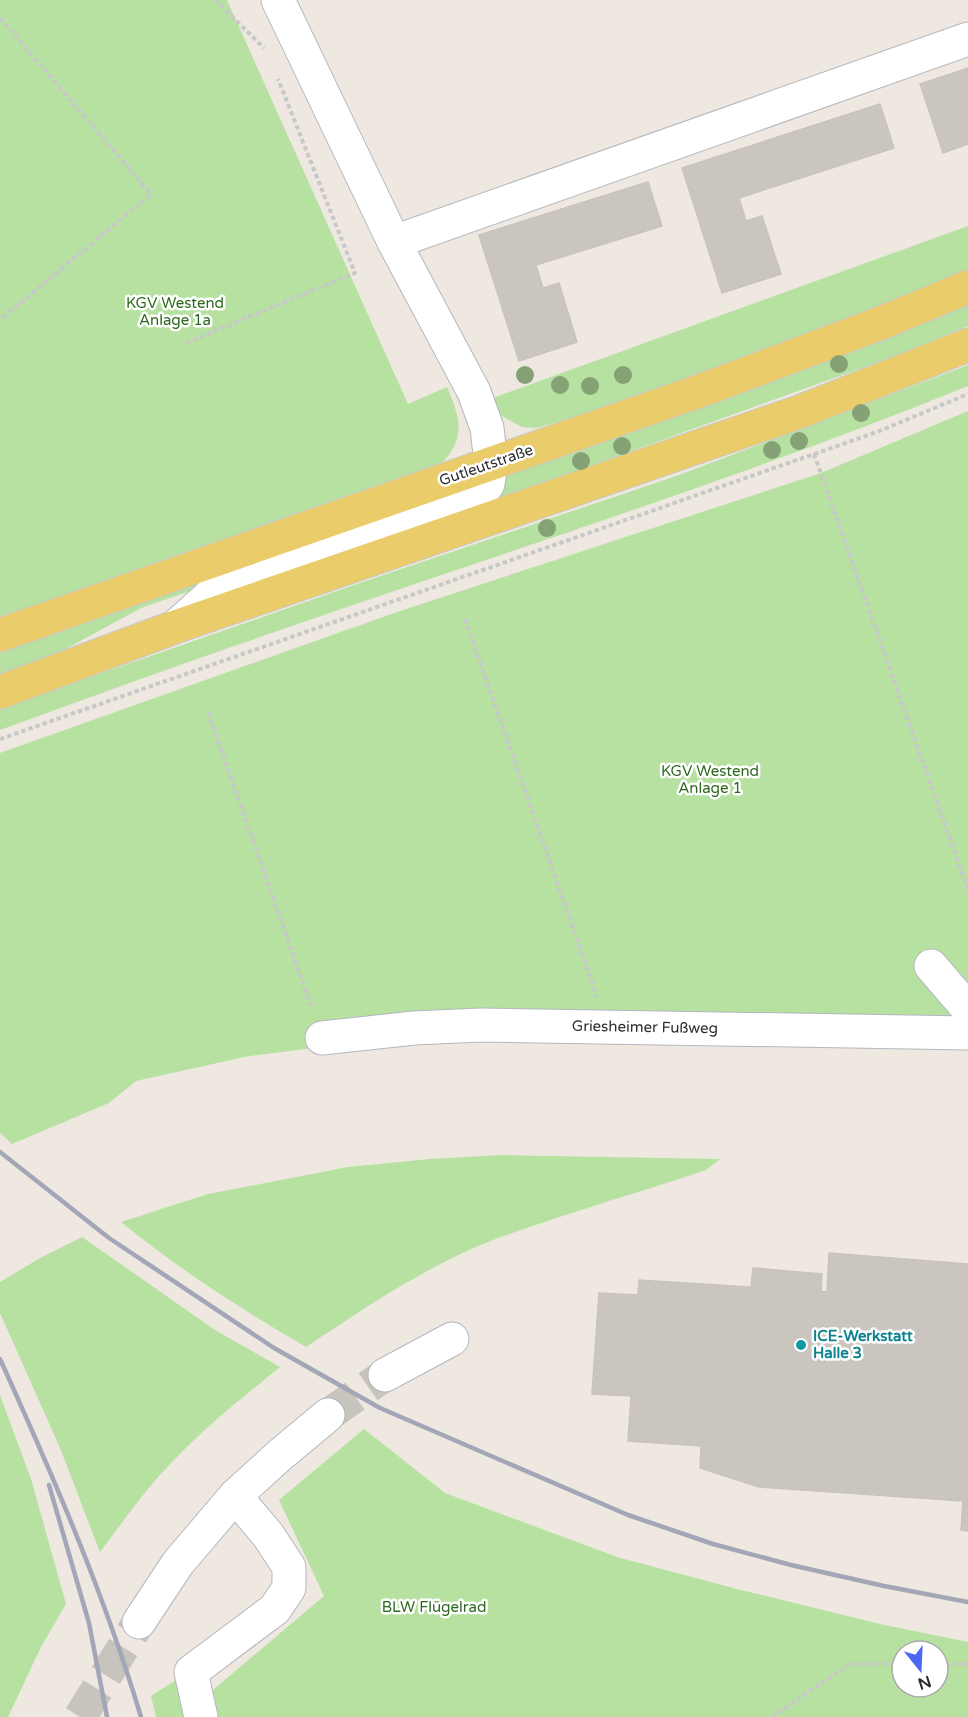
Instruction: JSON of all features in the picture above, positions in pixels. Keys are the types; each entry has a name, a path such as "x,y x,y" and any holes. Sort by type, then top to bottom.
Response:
{"main road":[{"name":"Gutleutstraße","path":"0,635 705,389 881,323 968,287"},
{"path":"0,692 175,627 799,412 968,345"}],"street":[{"path":"175,627 214,592 459,508 476,498 488,484 491,463 487,428 474,392 394,242 278,0"},
{"path":"394,242 968,39"},
{"path":"931,966 968,1009"},
{"name":"Griesheimer Fußweg","path":"322,1038 414,1028 481,1025 968,1033"},
{"path":"385,1375 452,1339"},
{"path":"140,1622 178,1563 235,1496 328,1415"},
{"path":"201,1717 191,1672 275,1609 289,1588 289,1567 268,1535 235,1496"}],"path":[{"path":"215,0 267,50"},
{"path":"0,18 150,194 0,320"},
{"path":"186,343 355,273 275,72"},
{"path":"0,739 877,432 968,394"},
{"path":"814,454 968,890"},
{"path":"465,619 607,1026"},
{"path":"207,712 322,1038"},
{"path":"772,1717 850,1664 890,1664"},
{"path":"950,1664 968,1664"}],"green space":[{"name":"KGV Westend Anlage 1a","path":"0,0 227,0 408,404 447,387 455,407 458,435 451,453 443,462 0,617"},
{"path":"968,226 968,271 855,318 597,410 537,428 522,427 502,416 490,399"},
{"path":"968,304 968,326 887,359 501,498 496,495 507,475"},
{"path":"968,365 968,386 881,420 617,516 230,647 0,730 0,710 33,697 679,475"},
{"name":"KGV Westend Anlage 1","path":"968,411 968,1040 571,1033 346,1044 249,1056 136,1081 109,1103 12,1144 0,1133 0,753 400,611 821,473"},
{"path":"436,506 141,608 62,651 0,677 0,653 174,588"},
{"path":"501,1155 720,1159 706,1170 546,1221 468,1250 420,1275 306,1347 211,1288 121,1222 208,1194 348,1167"},
{"path":"82,1237 215,1330 280,1367 216,1420 168,1466 100,1552 60,1448 0,1313 0,1282"},
{"path":"0,1395 31,1479 66,1604 41,1647 8,1717 0,1717"},
{"name":"BLW Flügelrad","path":"364,1429 445,1493 617,1557 880,1624 968,1642 968,1717 212,1717 207,1695 324,1596 279,1500"},
{"path":"176,1680 194,1717 156,1717 151,1696"}],"building":[{"path":"968,68 968,144 943,153 920,84"},
{"path":"880,104 894,148 739,198 746,221 762,216 781,274 722,293 682,168"},
{"path":"648,182 662,226 536,265 543,288 559,283 577,342 519,361 479,235"},
{"name":"ICE-Werkstatt Halle 3","path":"829,1253 968,1264 968,1531 961,1530 963,1501 759,1487 700,1468 701,1446 628,1441 639,1280 827,1292"},
{"path":"753,1268 822,1274 821,1292 751,1287"},
{"path":"599,1293 638,1295 631,1396 592,1394"}],"tunnel":[{"path":"328,1415 385,1375"},
{"path":"80,1717 139,1622"}],"railway":[{"path":"0,1152 109,1238 274,1348 380,1408 628,1515 713,1544 791,1565 968,1602"},
{"path":"0,1359 94,1580 141,1717"},
{"path":"49,1485 89,1623 107,1717"}],"place":[{"name":"ICE-Werkstatt Halle 3","path":"801,1345"}]}
